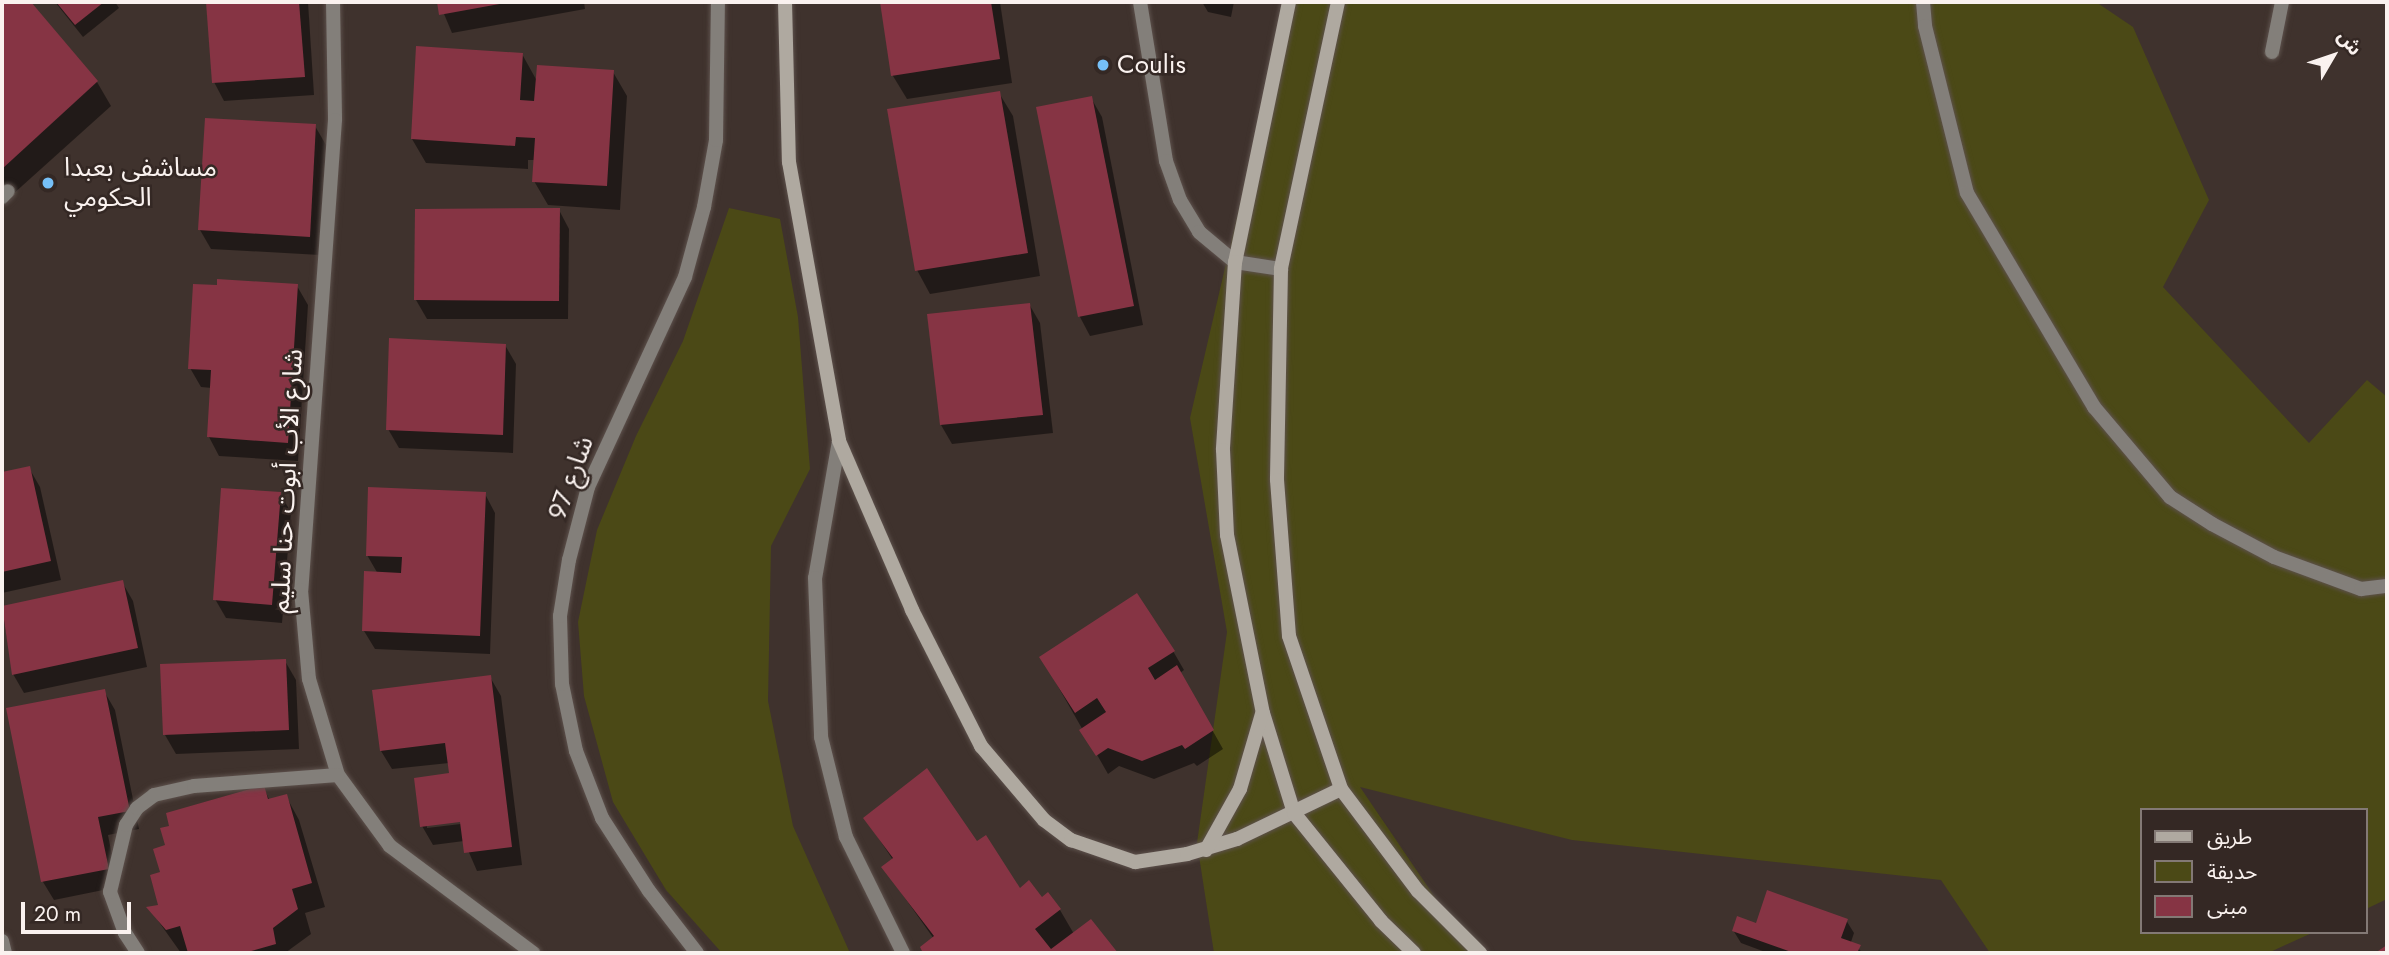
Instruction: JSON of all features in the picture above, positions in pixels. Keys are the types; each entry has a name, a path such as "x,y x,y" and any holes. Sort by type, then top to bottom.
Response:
{"main road":[{"path":"785,2 789,162 839,441 912,610 981,746 1016,791 1071,840 1109,856 1135,862 1206,850 1294,813 1341,789"},
{"path":"1289,2 1235,262 1223,450 1227,535 1263,713 1294,813 1381,921 1414,953"},
{"path":"1338,2 1281,268 1276,468 1289,636 1341,789 1418,891 1480,953"},
{"path":"1206,850 1240,789 1263,713"}],"street":[{"name":"شارع الأب أبوت حنا سليم","path":"333,2 335,120 301,590 309,679 338,775 390,846 533,953"},
{"name":"شارع 97","path":"697,953 649,891 602,818 576,751 562,684 560,616 569,560 588,487 681,289 704,207 716,140 718,2"},
{"path":"1140,2 1166,161 1180,200 1199,232 1235,262 1281,268"},
{"path":"1923,2 1925,26 1967,193 2094,407 2169,497 2212,524 2274,557 2361,589 2387,586"},
{"path":"2272,52 2282,2"},
{"path":"839,441 815,578 821,737 846,837 903,953"},
{"path":"138,953 125,933 110,892 126,825 137,808 154,795 194,786 338,775"},
{"path":"2,941 5,953"}],"green space":[{"path":"1287,2 2096,2 2133,27 2209,200 2163,287 2309,443 2367,380 2387,397 2387,899 2368,908 2368,808 2140,808 2140,934 2310,934 2268,953 1990,953 1941,880 1572,840 1360,787 1468,946 1468,953 1214,953 1197,843 1227,632 1190,418"},
{"path":"729,208 780,219 798,317 810,469 771,546 768,701 793,826 850,953 722,953 666,890 613,802 584,696 578,622 597,530 636,436 683,341"}],"building":[{"path":"2,2 31,2 98,81 2,169"},
{"path":"56,2 104,2 75,25"},
{"path":"206,2 299,2 305,77 212,83"},
{"path":"437,2 505,2 505,3 439,15"},
{"path":"880,2 991,2 1000,59 891,76"},
{"path":"416,46 523,53 520,100 534,101 537,65 614,70 607,186 532,182 535,138 516,137 515,146 411,139"},
{"path":"1000,91 1028,253 915,271 887,109"},
{"path":"1092,96 1134,306 1078,317 1036,107"},
{"path":"205,118 316,124 310,237 198,230"},
{"path":"560,208 559,301 414,300 415,209"},
{"path":"217,279 298,284 288,443 207,437 211,370 188,369 193,284 217,285"},
{"path":"1030,303 1043,415 940,425 927,314"},
{"path":"389,338 506,344 503,435 386,430"},
{"path":"30,466 51,561 2,572 2,472"},
{"path":"368,487 486,492 480,636 362,631 364,571 401,573 402,557 366,556"},
{"path":"221,488 281,492 272,605 213,600"},
{"path":"123,580 138,648 12,675 2,606"},
{"path":"1137,593 1175,651 1148,668 1155,680 1177,665 1214,730 1185,749 1182,745 1142,761 1108,748 1096,756 1079,730 1106,712 1097,698 1075,713 1039,657"},
{"path":"286,659 289,730 163,735 160,664"},
{"path":"491,675 512,847 464,853 460,822 420,827 414,778 449,773 445,743 380,751 372,690"},
{"path":"105,689 130,811 98,817 109,869 41,882 6,708"},
{"path":"927,768 977,841 986,835 1020,888 1029,880 1042,897 1048,892 1061,909 1035,929 1051,949 1091,919 1118,953 923,953 920,947 934,936 881,867 893,858 863,818"},
{"path":"264,785 268,799 287,794 312,883 292,889 298,909 273,928 276,944 244,953 188,953 180,926 166,930 146,907 158,905 150,875 160,872 153,849 165,845 160,828 169,826 166,813"},
{"path":"1767,890 1848,919 1841,938 1861,945 1857,953 1794,953 1732,931 1737,916 1756,923"},
{"path":"2387,945 2387,953 2375,953"}],"place":[{"name":"Coulis","path":"1103,65"},
{"name":"مساشفى بعبدا الحكومي","path":"48,183"}]}
